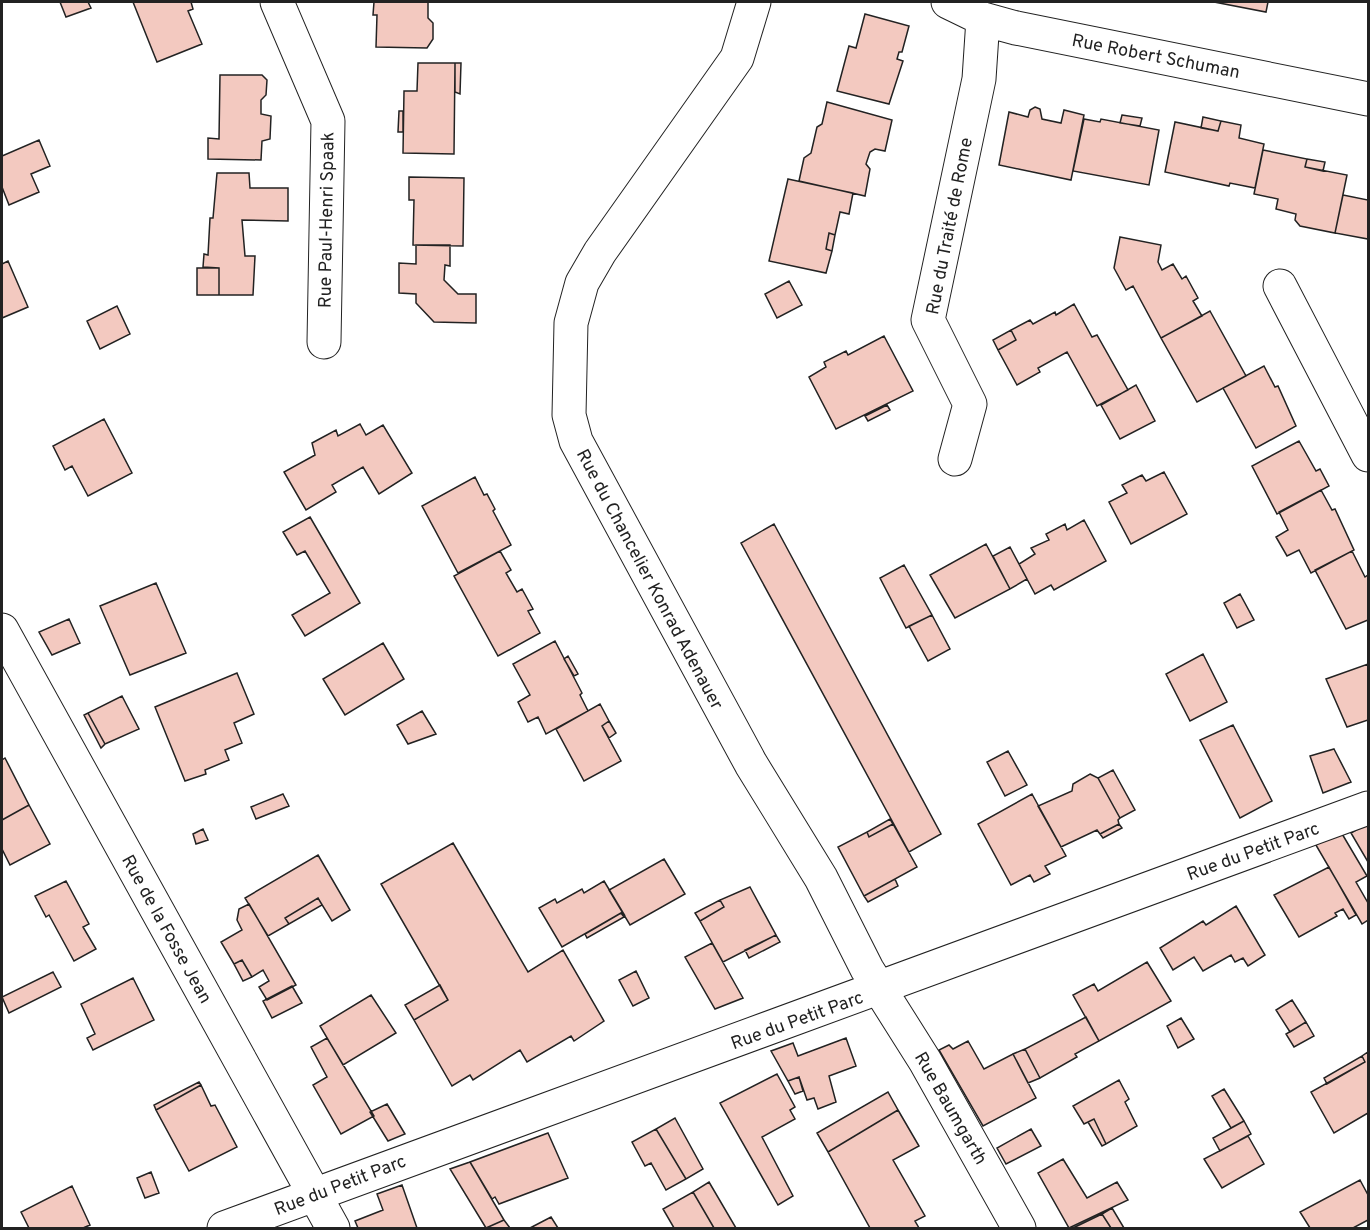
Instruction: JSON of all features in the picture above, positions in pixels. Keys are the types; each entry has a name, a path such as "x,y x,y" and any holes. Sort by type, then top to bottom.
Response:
{"street":[{"name":"Rue Paul-Henri Spaak","path":"277,2 328,122 324,342"},
{"name":"Rue du Chancelier Konrad Adenauer","path":"754,2 738,58 600,252 582,283 571,323 569,415 576,441 632,548 751,764 821,878 879,990"},
{"name":"Rue Robert Schuman","path":"948,2 983,18 1016,28 1368,99"},
{"name":"Rue du Traité de Rome","path":"955,459 970,404 928,320 979,79 983,18"},
{"path":"1280,286 1368,455"},
{"name":"Rue de la Fosse Jean","path":"2,630 333,1228"},
{"name":"Rue du Petit Parc","path":"224,1228 879,990 1368,807"},
{"name":"Rue Baumgarth","path":"879,990 925,1061 1019,1228"}],"building":[{"path":"60,2 88,2 91,8 66,17"},
{"path":"133,2 191,2 193,9 188,11 202,44 157,62"},
{"path":"374,2 428,2 428,18 433,23 433,39 427,48 376,47 377,15 373,15"},
{"path":"1214,2 1268,2 1266,12"},
{"path":"865,14 909,26 902,52 899,52 897,59 903,61 889,104 837,91 849,46 856,48"},
{"path":"418,63 455,63 454,154 403,153 404,91 417,91"},
{"path":"455,63 461,63 460,94 455,92"},
{"path":"220,75 262,75 267,80 266,95 261,100 261,114 271,116 270,139 262,141 261,160 208,159 208,138 219,139"},
{"path":"827,102 892,120 885,151 875,149 870,152 866,164 870,169 865,196 799,181 804,158 811,153 817,127 822,124"},
{"path":"1035,107 1040,109 1042,119 1061,123 1064,110 1084,115 1071,180 999,165 1009,112 1028,117 1030,110"},
{"path":"399,111 403,111 403,132 398,132"},
{"path":"1122,115 1142,118 1140,126 1120,123"},
{"path":"1203,117 1221,121 1218,131 1201,128"},
{"path":"1084,119 1100,122 1101,119 1159,130 1149,185 1073,171"},
{"path":"1221,121 1241,125 1239,138 1264,144 1255,188 1230,183 1229,186 1165,172 1175,122 1218,131"},
{"path":"39,140 50,166 31,174 39,192 9,205 2,187 2,156"},
{"path":"1263,150 1307,159 1305,167 1347,175 1335,233 1300,226 1295,220 1296,214 1276,209 1278,199 1254,194"},
{"path":"1307,159 1325,162 1323,171 1305,167"},
{"path":"217,173 249,173 250,188 288,188 288,221 242,220 245,256 255,256 253,295 219,295 219,268 203,267 204,254 208,255 210,218 213,218"},
{"path":"409,177 464,178 463,246 413,245 414,200 409,200"},
{"path":"788,179 853,193 849,214 840,212 835,235 829,233 826,249 832,251 826,273 769,261"},
{"path":"1343,195 1368,200 1368,239 1335,233"},
{"path":"829,233 835,235 832,251 826,249"},
{"path":"1120,237 1161,245 1158,262 1162,270 1173,264 1182,279 1186,276 1198,298 1193,301 1202,316 1161,338 1133,286 1126,290 1114,268"},
{"path":"416,245 450,245 450,266 445,265 444,280 458,294 476,294 476,323 434,322 416,303 416,294 399,293 399,263 416,264"},
{"path":"8,261 28,307 2,318 2,264"},
{"path":"197,268 219,268 219,295 197,295"},
{"path":"789,281 802,305 777,318 765,294"},
{"path":"1074,304 1092,337 1097,335 1128,390 1097,406 1067,352 1038,368 1040,372 1017,385 998,350 1016,340 1011,330 1030,320 1033,324 1055,312 1056,315"},
{"path":"117,306 130,334 100,349 87,321"},
{"path":"1210,311 1246,376 1197,402 1161,338"},
{"path":"1011,330 1016,340 998,350 993,340"},
{"path":"884,336 913,391 836,429 809,377 826,367 824,362 846,351 848,355"},
{"path":"1264,366 1275,387 1278,386 1296,426 1256,448 1223,388"},
{"path":"1136,385 1155,421 1120,439 1101,405"},
{"path":"887,405 890,410 868,421 865,416"},
{"path":"104,419 132,473 88,496 72,466 65,470 53,446"},
{"path":"360,424 366,435 383,425 412,473 379,494 363,467 332,485 336,492 306,510 284,472 315,455 312,443 336,430 338,436"},
{"path":"1299,441 1316,471 1320,469 1329,486 1277,514 1252,466"},
{"path":"1164,472 1187,514 1131,544 1109,502 1127,493 1122,485 1142,475 1146,481"},
{"path":"475,477 484,495 487,494 495,509 493,511 511,545 458,573 422,506"},
{"path":"1321,490 1332,510 1335,509 1354,550 1311,573 1299,550 1287,556 1276,537 1288,530 1279,512"},
{"path":"310,517 360,603 305,636 292,615 330,593 305,551 297,555 283,532"},
{"path":"1084,520 1106,561 1054,590 1051,585 1035,594 1019,564 1035,554 1031,548 1049,540 1046,534 1065,524 1067,530"},
{"path":"774,524 941,834 909,852 741,543"},
{"path":"986,544 1010,589 955,618 930,575"},
{"path":"1010,547 1027,579 1010,589 993,556"},
{"path":"500,551 511,570 506,573 517,592 522,589 533,609 528,611 540,633 498,656 454,576"},
{"path":"1352,551 1365,577 1368,575 1368,620 1346,629 1315,570"},
{"path":"904,565 932,615 906,628 880,578"},
{"path":"156,583 186,653 130,675 100,606"},
{"path":"1240,594 1254,620 1237,628 1224,603"},
{"path":"932,615 950,649 928,661 909,626"},
{"path":"69,619 80,643 52,655 39,632"},
{"path":"555,641 582,693 580,695 588,711 546,734 538,717 528,722 518,702 530,695 513,664"},
{"path":"383,643 404,679 345,715 323,679"},
{"path":"1203,654 1227,702 1190,721 1166,674"},
{"path":"568,656 578,674 574,676 564,659"},
{"path":"1368,664 1368,720 1347,727 1326,679"},
{"path":"237,673 254,714 234,723 242,743 225,750 229,760 205,770 206,774 185,781 155,707"},
{"path":"122,696 139,729 105,744 88,713"},
{"path":"600,704 609,721 602,726 621,761 584,781 556,729"},
{"path":"422,711 436,734 408,744 397,725"},
{"path":"88,713 105,744 101,748 84,715"},
{"path":"609,721 616,733 609,738 602,726"},
{"path":"1233,725 1272,801 1240,818 1200,740"},
{"path":"1334,749 1351,782 1323,793 1310,756"},
{"path":"1008,751 1027,785 1005,796 987,762"},
{"path":"5,758 29,805 2,820 2,760"},
{"path":"1113,770 1135,810 1120,818 1098,778"},
{"path":"1090,774 1098,778 1120,818 1119,824 1100,834 1097,830 1061,847 1038,806 1072,791 1073,784"},
{"path":"283,794 289,806 256,819 251,807"},
{"path":"1032,794 1066,856 1045,866 1050,874 1034,882 1030,875 1011,885 978,824"},
{"path":"29,805 50,844 10,865 2,849 2,820"},
{"path":"890,819 893,824 869,837 867,832"},
{"path":"1368,823 1368,862 1351,833"},
{"path":"893,824 917,867 864,896 838,847 867,832 869,837"},
{"path":"1119,824 1122,828 1103,838 1100,834"},
{"path":"1338,827 1367,876 1356,882 1368,903 1368,920 1362,924 1313,840"},
{"path":"203,829 208,840 196,844 193,834"},
{"path":"453,843 528,972 563,950 604,1021 574,1041 571,1036 527,1062 520,1050 473,1080 470,1075 452,1086 414,1020 448,1000 381,884"},
{"path":"318,855 350,910 332,921 318,898 285,918 289,924 268,936 245,898"},
{"path":"664,859 685,894 630,925 609,890"},
{"path":"1329,867 1356,915 1349,919 1343,909 1335,913 1337,916 1299,937 1274,895"},
{"path":"895,879 898,886 868,902 864,896"},
{"path":"66,881 89,924 83,927 96,949 74,961 49,915 46,917 35,896"},
{"path":"604,881 625,916 621,913 562,947 539,908 555,899 557,903 582,889 584,893"},
{"path":"750,887 776,935 723,962 700,921 724,907 720,900"},
{"path":"318,898 322,905 289,924 285,918"},
{"path":"720,900 724,907 700,921 695,913"},
{"path":"249,904 296,985 267,1000 259,987 269,981 263,970 252,977 242,960 234,964 221,942 242,930 237,920 239,909"},
{"path":"1236,906 1265,955 1248,966 1243,958 1235,962 1231,955 1203,971 1194,957 1173,970 1160,948 1203,921 1206,925"},
{"path":"621,913 624,917 587,938 585,934"},
{"path":"776,935 780,942 749,958 745,950"},
{"path":"712,943 743,998 715,1009 685,957"},
{"path":"242,960 252,977 243,981 234,964"},
{"path":"1147,962 1171,1001 1099,1041 1073,995 1094,984 1098,991"},
{"path":"636,971 649,998 633,1006 619,980"},
{"path":"53,972 61,987 9,1013 2,997"},
{"path":"133,978 154,1020 93,1050 87,1038 95,1034 81,1004"},
{"path":"440,985 448,1000 414,1020 405,1005"},
{"path":"292,986 302,1003 272,1018 263,1001"},
{"path":"371,995 396,1033 343,1065 320,1026"},
{"path":"1292,1000 1306,1022 1290,1032 1276,1010"},
{"path":"1086,1017 1099,1041 1075,1054 1077,1057 1040,1078 1025,1049"},
{"path":"1181,1018 1194,1039 1178,1048 1167,1026"},
{"path":"1306,1022 1314,1036 1294,1047 1286,1034"},
{"path":"327,1038 374,1116 341,1134 313,1085 327,1077 311,1047"},
{"path":"846,1038 856,1066 829,1076 836,1102 818,1109 814,1098 807,1100 799,1077 788,1081 771,1051 793,1043 798,1056"},
{"path":"968,1041 984,1069 1013,1054 1036,1098 983,1126 939,1050 949,1045 953,1049"},
{"path":"1025,1049 1040,1078 1028,1083 1013,1054"},
{"path":"1368,1052 1368,1113 1334,1133 1311,1092 1365,1062 1362,1056"},
{"path":"1362,1056 1365,1062 1327,1084 1324,1078"},
{"path":"777,1074 795,1107 790,1110 795,1119 762,1137 793,1196 778,1205 720,1103"},
{"path":"799,1077 803,1091 795,1094 788,1081"},
{"path":"1119,1080 1129,1099 1125,1102 1137,1126 1106,1144 1094,1119 1084,1124 1073,1106"},
{"path":"199,1082 201,1085 156,1110 154,1105"},
{"path":"201,1085 211,1106 215,1105 237,1147 189,1171 156,1110"},
{"path":"1224,1089 1244,1121 1231,1128 1212,1096"},
{"path":"888,1092 898,1110 828,1152 817,1133"},
{"path":"387,1104 405,1134 388,1141 370,1112"},
{"path":"898,1110 919,1146 893,1160 925,1216 915,1221 919,1228 870,1228 828,1152"},
{"path":"675,1118 703,1169 686,1179 656,1129"},
{"path":"1094,1119 1106,1144 1102,1146 1088,1122"},
{"path":"1244,1121 1251,1134 1220,1151 1213,1138"},
{"path":"656,1129 686,1179 666,1190 651,1163 645,1166 632,1142"},
{"path":"1031,1129 1041,1146 1006,1164 997,1148"},
{"path":"548,1133 568,1178 499,1204 495,1197 492,1199 470,1162"},
{"path":"1248,1136 1264,1164 1222,1188 1204,1159"},
{"path":"1063,1159 1087,1198 1117,1182 1128,1200 1069,1228 1038,1173"},
{"path":"470,1162 504,1220 486,1228 450,1169"},
{"path":"151,1172 159,1193 145,1198 137,1178"},
{"path":"1360,1180 1368,1195 1368,1220 1353,1228 1310,1228 1300,1212"},
{"path":"709,1182 736,1228 714,1228 693,1192"},
{"path":"402,1185 417,1228 358,1228 355,1221 383,1210 377,1194"},
{"path":"72,1186 90,1225 83,1228 29,1228 21,1212"},
{"path":"693,1192 714,1228 674,1228 663,1209"},
{"path":"1112,1208 1124,1228 1111,1228 1102,1214"},
{"path":"1102,1214 1111,1228 1073,1228"},
{"path":"551,1217 558,1228 530,1228"},
{"path":"504,1220 510,1228 486,1228"}]}
